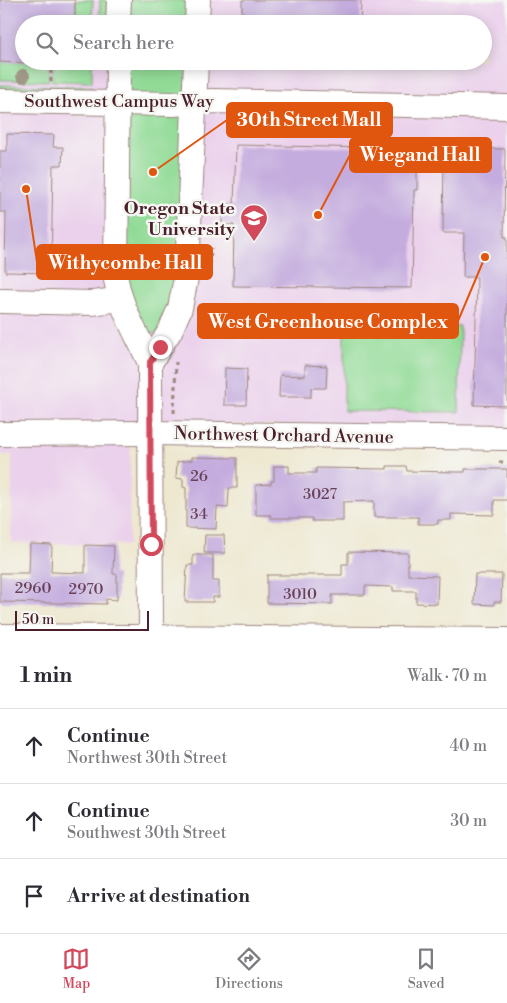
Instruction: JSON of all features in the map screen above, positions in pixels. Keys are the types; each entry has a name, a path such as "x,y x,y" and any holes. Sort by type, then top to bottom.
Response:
{"street":[{"path":"118,15 119,0"},
{"path":"197,15 198,0"},
{"path":"118,70 116,280 120,299 133,330 150,362 151,640"},
{"path":"150,362 170,331 180,308 188,273 196,70"},
{"name":"Southwest Campus Way","path":"0,101 507,107"},
{"path":"0,301 93,303 120,299"},
{"name":"Northwest Orchard Avenue","path":"0,434 149,433 507,438"},
{"path":"0,636 151,640 507,640"}],"path":[{"path":"51,70 51,83"},
{"path":"499,462 507,462"}],"shaded area":[{"name":"Oregon State University","path":"0,0 507,0 507,430 131,422 129,545 11,543 12,455 0,455"}],"green space":[{"path":"75,0 93,0 92,15 75,15"},
{"path":"100,0 108,0 108,15 100,15"},
{"path":"125,0 188,0 188,15 125,15"},
{"path":"0,62 15,62 15,70 49,70 49,81 0,80"},
{"path":"53,70 92,70 92,82 52,81"},
{"path":"124,70 187,70 181,283 157,333 146,333 128,304"},
{"path":"0,85 92,87 92,91 0,90"},
{"path":"344,325 460,326 459,412 344,411"}],"building":[{"path":"0,0 75,0 75,15 15,15 15,63 0,62"},
{"path":"242,0 361,0 360,15 242,15"},
{"path":"7,134 54,135 53,147 63,147 62,165 53,165 51,273 5,272 6,212 0,212 0,151 7,151"},
{"path":"236,145 417,149 417,190 414,190 412,288 233,286 234,225 222,225 222,204 234,205"},
{"path":"444,148 505,149 504,237 507,237 507,406 474,405 477,277 463,277 464,233 443,233"},
{"path":"305,365 327,366 326,388 311,388 311,397 279,397 280,375 305,376"},
{"path":"225,368 247,369 246,405 224,405"},
{"path":"192,457 237,458 237,488 229,488 228,508 217,507 216,529 186,528 186,488 183,487 183,479 176,478 177,462 192,460"},
{"path":"274,466 289,466 289,473 316,473 316,468 387,469 387,466 406,466 407,471 465,472 465,469 507,469 507,500 494,500 494,515 451,514 451,520 438,520 438,524 418,524 418,517 374,517 374,501 343,502 343,521 312,521 312,518 271,518 271,515 256,515 256,485 271,484 271,481 274,481"},
{"path":"205,535 224,535 225,553 204,553"},
{"path":"30,544 52,545 51,572 85,573 85,545 114,546 113,574 117,574 117,600 106,599 106,604 0,602 0,573 29,573"},
{"path":"348,552 408,553 408,575 438,576 437,604 416,603 416,591 393,591 393,587 365,586 365,595 332,595 332,604 267,603 267,575 342,575 342,564 348,564"},
{"path":"193,555 213,555 213,581 219,581 219,597 213,597 213,602 185,602 187,565 193,565"},
{"path":"475,574 502,574 501,602 494,602 494,605 474,604"}],"place":[{"name":"30th Street Mall","path":"153,172"},
{"name":"Withycombe Hall","path":"26,189"},
{"name":"Wiegand Hall","path":"318,215"},
{"name":"Oregon State University","path":"254,242"},
{"name":"West Greenhouse Complex","path":"485,257"}],"route":[{"path":"151,544 150,362 160,347"}]}
